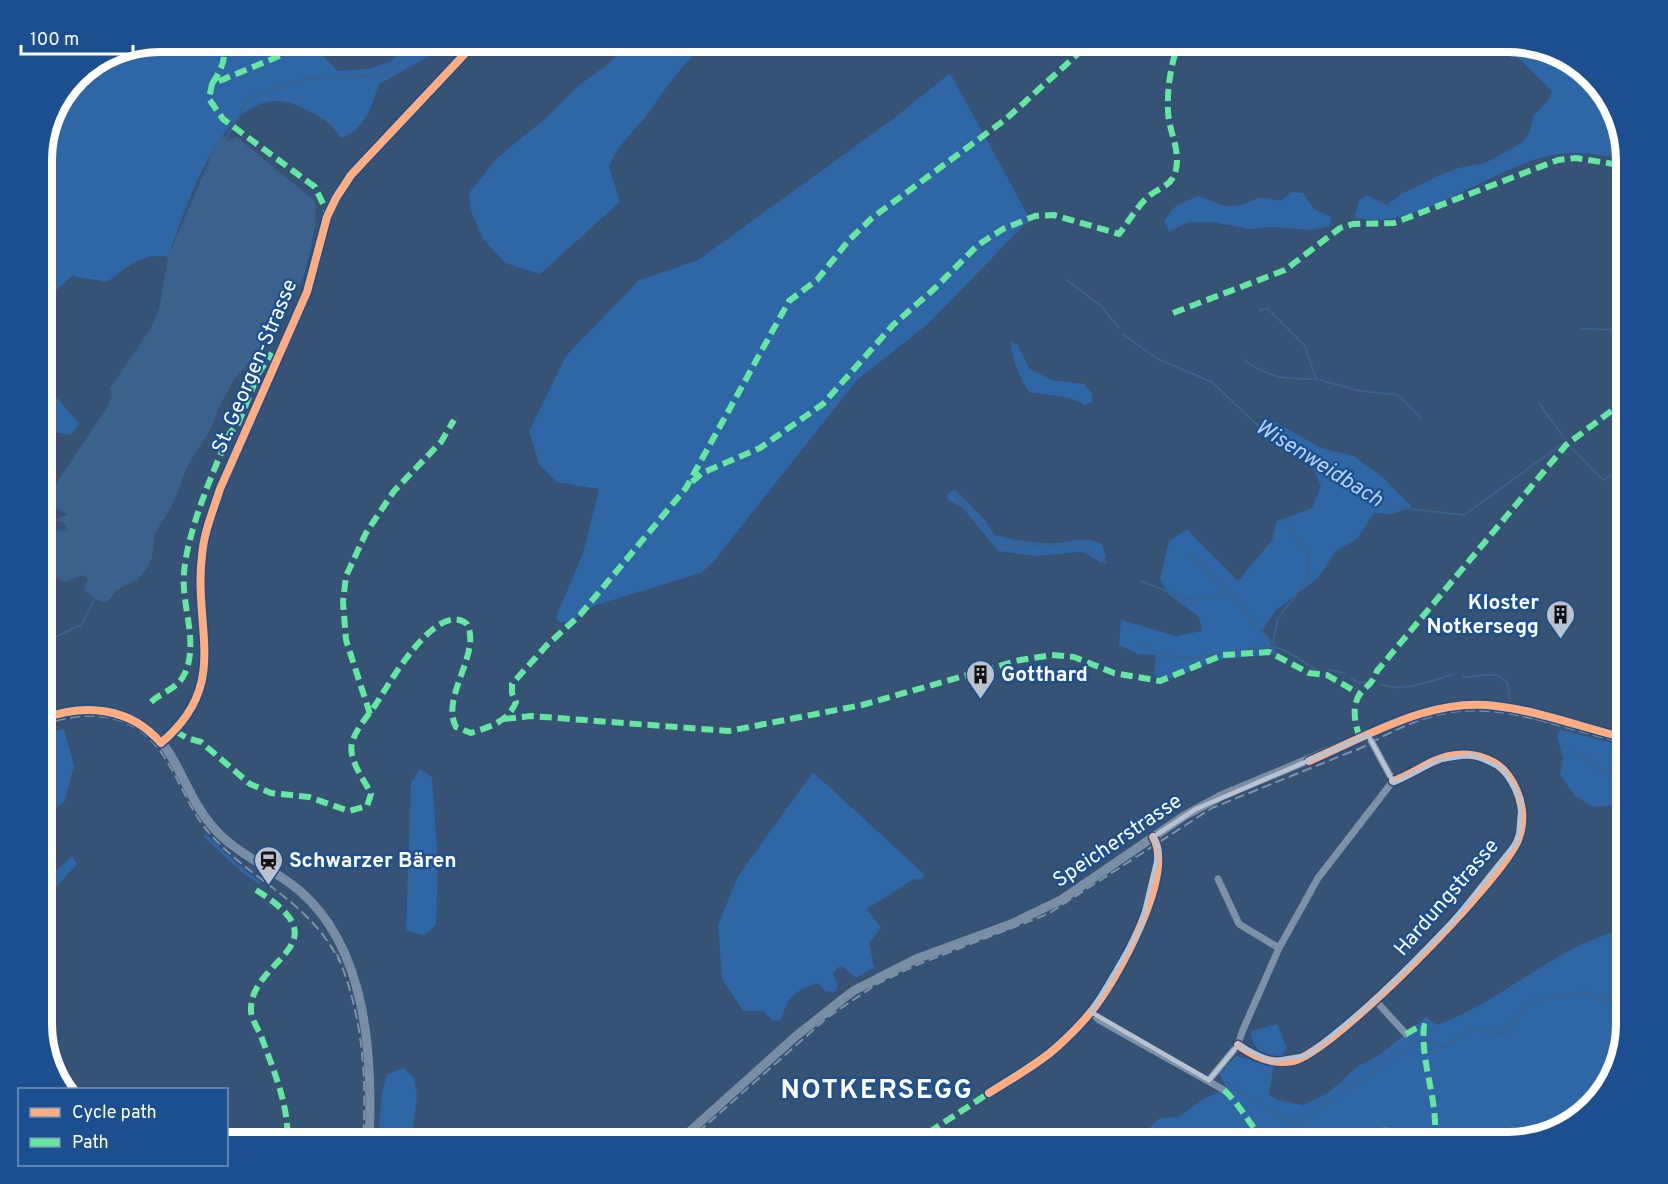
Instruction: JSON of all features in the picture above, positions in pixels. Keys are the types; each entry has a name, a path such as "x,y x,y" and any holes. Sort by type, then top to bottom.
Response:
{"main road":[{"name":"Speicherstrasse","path":"689,1132 796,1036 852,991 916,959 1042,910 1083,886 1184,816 1221,796 1429,711 1481,705 1521,710 1616,735"},
{"path":"53,716 72,711 104,710 138,722 161,742 194,801 214,829 232,846 300,891 320,912 333,933 356,986 368,1038 371,1085 369,1132"}],"street":[{"name":"St. Georgen-Strasse","path":"161,742 185,721 199,695 204,672 205,638 202,556 209,523 220,489 307,292 330,210 351,175 467,52"},
{"path":"1368,735 1393,781"},
{"name":"Hardungstrasse","path":"1209,1080 1238,1045 1279,948 1318,878 1393,781 1454,755 1473,755 1489,759 1503,769 1521,800 1522,820 1518,840 1504,861 1454,921 1375,1000 1308,1055 1295,1060 1271,1061 1258,1057 1238,1045"},
{"path":"989,1093 1056,1048 1091,1012 1119,969 1140,929 1153,888 1159,846 1153,837"},
{"path":"1218,879 1239,924 1279,948"},
{"path":"1375,1000 1406,1034"},
{"path":"1091,1012 1099,1020 1224,1090"}],"highlighted area":[{"path":"1368,735 1394,783 1439,760 1473,755 1503,769 1521,800 1518,840 1508,856 1453,921 1375,1000 1308,1055 1271,1061 1238,1045 1209,1080 1091,1012 1140,929 1159,850 1153,837 1196,809"}],"shaded area":[{"path":"160,52 330,52 323,56 338,71 368,69 390,62 401,52 434,52 379,84 362,123 341,138 327,122 298,106 272,101 249,109 230,127 212,152 198,180 168,257 143,259 107,282 72,276 53,293 53,146 61,119 71,100 89,79 100,71 132,56"},
{"path":"620,52 698,52 676,74 614,157 609,167 620,202 540,274 505,263 483,239 470,209 469,193 496,159 547,117 578,86 607,65"},
{"path":"1513,52 1536,56 1555,64 1568,71 1589,89 1610,126 1616,157 1580,153 1553,155 1506,171 1427,208 1377,220 1355,217 1359,200 1367,195 1386,205 1403,193 1440,175 1458,168 1485,163 1523,142 1530,131 1533,116 1549,99 1552,91"},
{"path":"950,73 1030,219 927,325 857,380 714,561 701,573 596,605 568,623 557,621 556,617 583,553 599,489 556,482 539,464 529,431 566,356 639,280 698,260 894,118"},
{"path":"220,135 228,140 237,137 315,201 314,229 304,275 299,285 283,298 282,314 270,338 234,380 218,409 212,427 189,463 172,506 155,533 152,558 138,579 117,590 107,602 99,601 84,590 88,579 83,575 65,582 53,576 53,533 58,530 68,531 64,523 53,520 68,515 57,508 53,510 53,488 107,407 112,396 110,388 151,328 159,309 168,257"},
{"path":"1292,192 1303,193 1314,209 1331,217 1330,226 1311,230 1271,227 1251,229 1211,222 1188,222 1169,232 1164,221 1173,208 1197,196 1229,206 1263,198 1280,201"},
{"path":"1011,342 1018,345 1029,369 1052,380 1084,384 1092,393 1092,402 1085,405 1070,398 1029,392 1017,368"},
{"path":"53,396 79,424 71,435 53,432"},
{"path":"1275,422 1321,448 1354,456 1385,479 1412,507 1392,514 1374,513 1357,539 1336,551 1318,578 1275,611 1262,631 1277,654 1217,660 1171,679 1154,676 1156,655 1138,654 1119,645 1121,620 1176,636 1202,631 1199,617 1168,594 1160,579 1169,541 1187,529 1238,581 1272,540 1277,521 1312,508 1321,486 1311,463 1270,432"},
{"path":"954,489 985,520 994,535 1040,543 1089,540 1102,544 1106,558 1101,563 1086,553 1078,552 1038,556 998,551 962,507 948,500 947,495"},
{"path":"64,729 74,766 65,801 53,810 53,732"},
{"path":"1560,730 1616,744 1616,805 1593,807 1575,796 1560,775 1563,759 1557,735"},
{"path":"420,769 432,777 438,864 436,925 424,935 406,931 411,782"},
{"path":"813,772 924,874 923,879 912,880 867,909 881,928 869,943 874,968 856,978 841,965 833,973 838,986 834,992 825,991 818,983 803,989 789,1001 780,1021 772,1020 763,1011 743,1011 722,979 718,925 738,876"},
{"path":"206,834 239,866 261,882 259,884 243,873 204,837"},
{"path":"72,856 77,864 53,890 53,873"},
{"path":"1616,932 1616,1024 1610,1058 1601,1078 1584,1100 1568,1113 1542,1126 1508,1132 1145,1132 1160,1118 1178,1117 1205,1098 1227,1088 1219,1074 1236,1056 1274,1066 1269,1094 1277,1100 1303,1105 1328,1093 1357,1067 1382,1053 1426,1017 1436,1025 1461,1015 1552,960 1600,937"},
{"path":"1277,1024 1287,1048 1282,1056 1260,1051 1254,1043 1251,1031"},
{"path":"403,1068 414,1078 417,1096 412,1132 379,1132 382,1092 387,1074"}],"waterway":[{"path":"225,140 249,98 305,79 382,75 391,71 410,52"},
{"name":"Wisenweidbach","path":"1067,280 1101,306 1119,328"},
{"path":"1259,311 1267,308 1305,346 1316,379 1361,391 1398,395 1421,418"},
{"path":"1580,329 1616,330"},
{"name":"Wisenweidbach","path":"1123,334 1156,358 1212,382 1257,425 1385,506 1464,515 1558,447"},
{"path":"1244,360 1278,377 1316,379"},
{"path":"1539,403 1564,438"},
{"path":"1570,446 1603,480 1616,472"},
{"path":"956,496 999,545 1085,546 1106,563"},
{"path":"1273,643 1278,618 1307,581 1309,552 1287,526"},
{"path":"1190,554 1230,595"},
{"path":"1141,581 1186,599 1230,595 1276,647"},
{"path":"53,638 81,625 95,599"},
{"path":"1141,641 1154,651 1182,658 1259,648 1278,648 1318,671"},
{"path":"1329,670 1344,673"},
{"path":"1380,684 1407,687 1454,674"},
{"path":"1463,677 1493,675 1503,678 1507,683 1510,698"},
{"path":"1352,679 1359,683 1367,682"},
{"path":"1571,749 1597,768 1616,775"},
{"path":"1231,1085 1262,1106 1295,1123 1415,1044 1427,1041 1446,1047 1470,1029 1503,1034 1533,1000 1587,992 1607,1003 1616,999"}],"railway":[{"path":"1357,750 1423,719 1446,713 1469,711 1514,714 1616,741"},
{"path":"53,722 79,716 104,717 116,719 139,730 160,751 205,828 239,862 311,921 326,939 340,962"},
{"path":"698,1132 828,1017 877,984 919,964 1048,914 1212,808 1363,747"},
{"path":"337,954 346,977 358,1023 363,1070 363,1132"}],"marked path":[{"path":"212,84 222,64 224,52"},
{"path":"289,52 212,84 209,99 223,119 315,187 328,214"},
{"path":"175,731 201,742 250,784 271,793 309,797 349,811 367,806 371,794 352,756 352,743 356,733 415,647 428,633 442,623 455,619 467,624 470,636 466,661 453,702 452,715 456,727 471,733 503,719 513,709 516,702 512,693 512,684 546,646 580,615 686,488 789,301 817,280 849,240 872,218 1006,119 1080,52"},
{"path":"692,482 702,473 760,448 823,404 893,325 934,289 978,245 1003,229 1035,216 1054,215 1119,234 1144,201 1167,185 1175,173 1177,157 1168,102 1176,52"},
{"path":"1173,313 1285,270 1340,228 1353,224 1394,223 1558,160 1576,158 1616,164"},
{"path":"151,702 174,686 185,673 189,661 190,636 184,573 190,539 223,448 230,433 238,424 259,372 272,353"},
{"path":"1360,738 1355,722 1357,699 1377,671 1566,445 1616,408"},
{"path":"370,714 346,640 343,602 346,576 366,533 394,491 441,442 454,420"},
{"path":"504,719 531,716 729,731 862,705 1020,660 1052,655 1074,657 1114,673 1160,681 1223,655 1269,652 1309,673 1327,675 1360,694"},
{"path":"256,890 282,909 293,925 294,939 287,952 254,993 251,1011 280,1088 287,1132"},
{"path":"1406,1034 1424,1026 1425,1055 1435,1132"},
{"path":"1224,1090 1257,1132"},
{"path":"929,1132 989,1093"},
{"path":"1370,1132 1398,1132"}],"cycle path":[{"path":"53,716 90,710 121,715 149,731 161,743 182,721 196,699 202,678 204,655 201,582 203,546 207,530 220,489 307,292 327,217 351,175 467,52"},
{"path":"1309,761 1377,730 1447,707 1471,705 1512,708 1616,735"},
{"path":"1238,1045 1257,1056 1278,1062 1293,1061 1314,1051 1378,998 1451,925 1505,861 1518,840 1522,815 1513,782 1503,769 1485,758 1470,755 1448,756 1393,781"},
{"path":"989,1093 1051,1053 1090,1013 1114,978 1140,927 1157,876 1158,854 1153,837"}],"place":[{"name":"Kloster Notkersegg","path":"1560,640"},
{"name":"Gotthard","path":"980,700"},
{"name":"Schwarzer Bären","path":"268,886"}],"district":[{"name":"NOTKERSEGG","path":"877,1089"}]}
